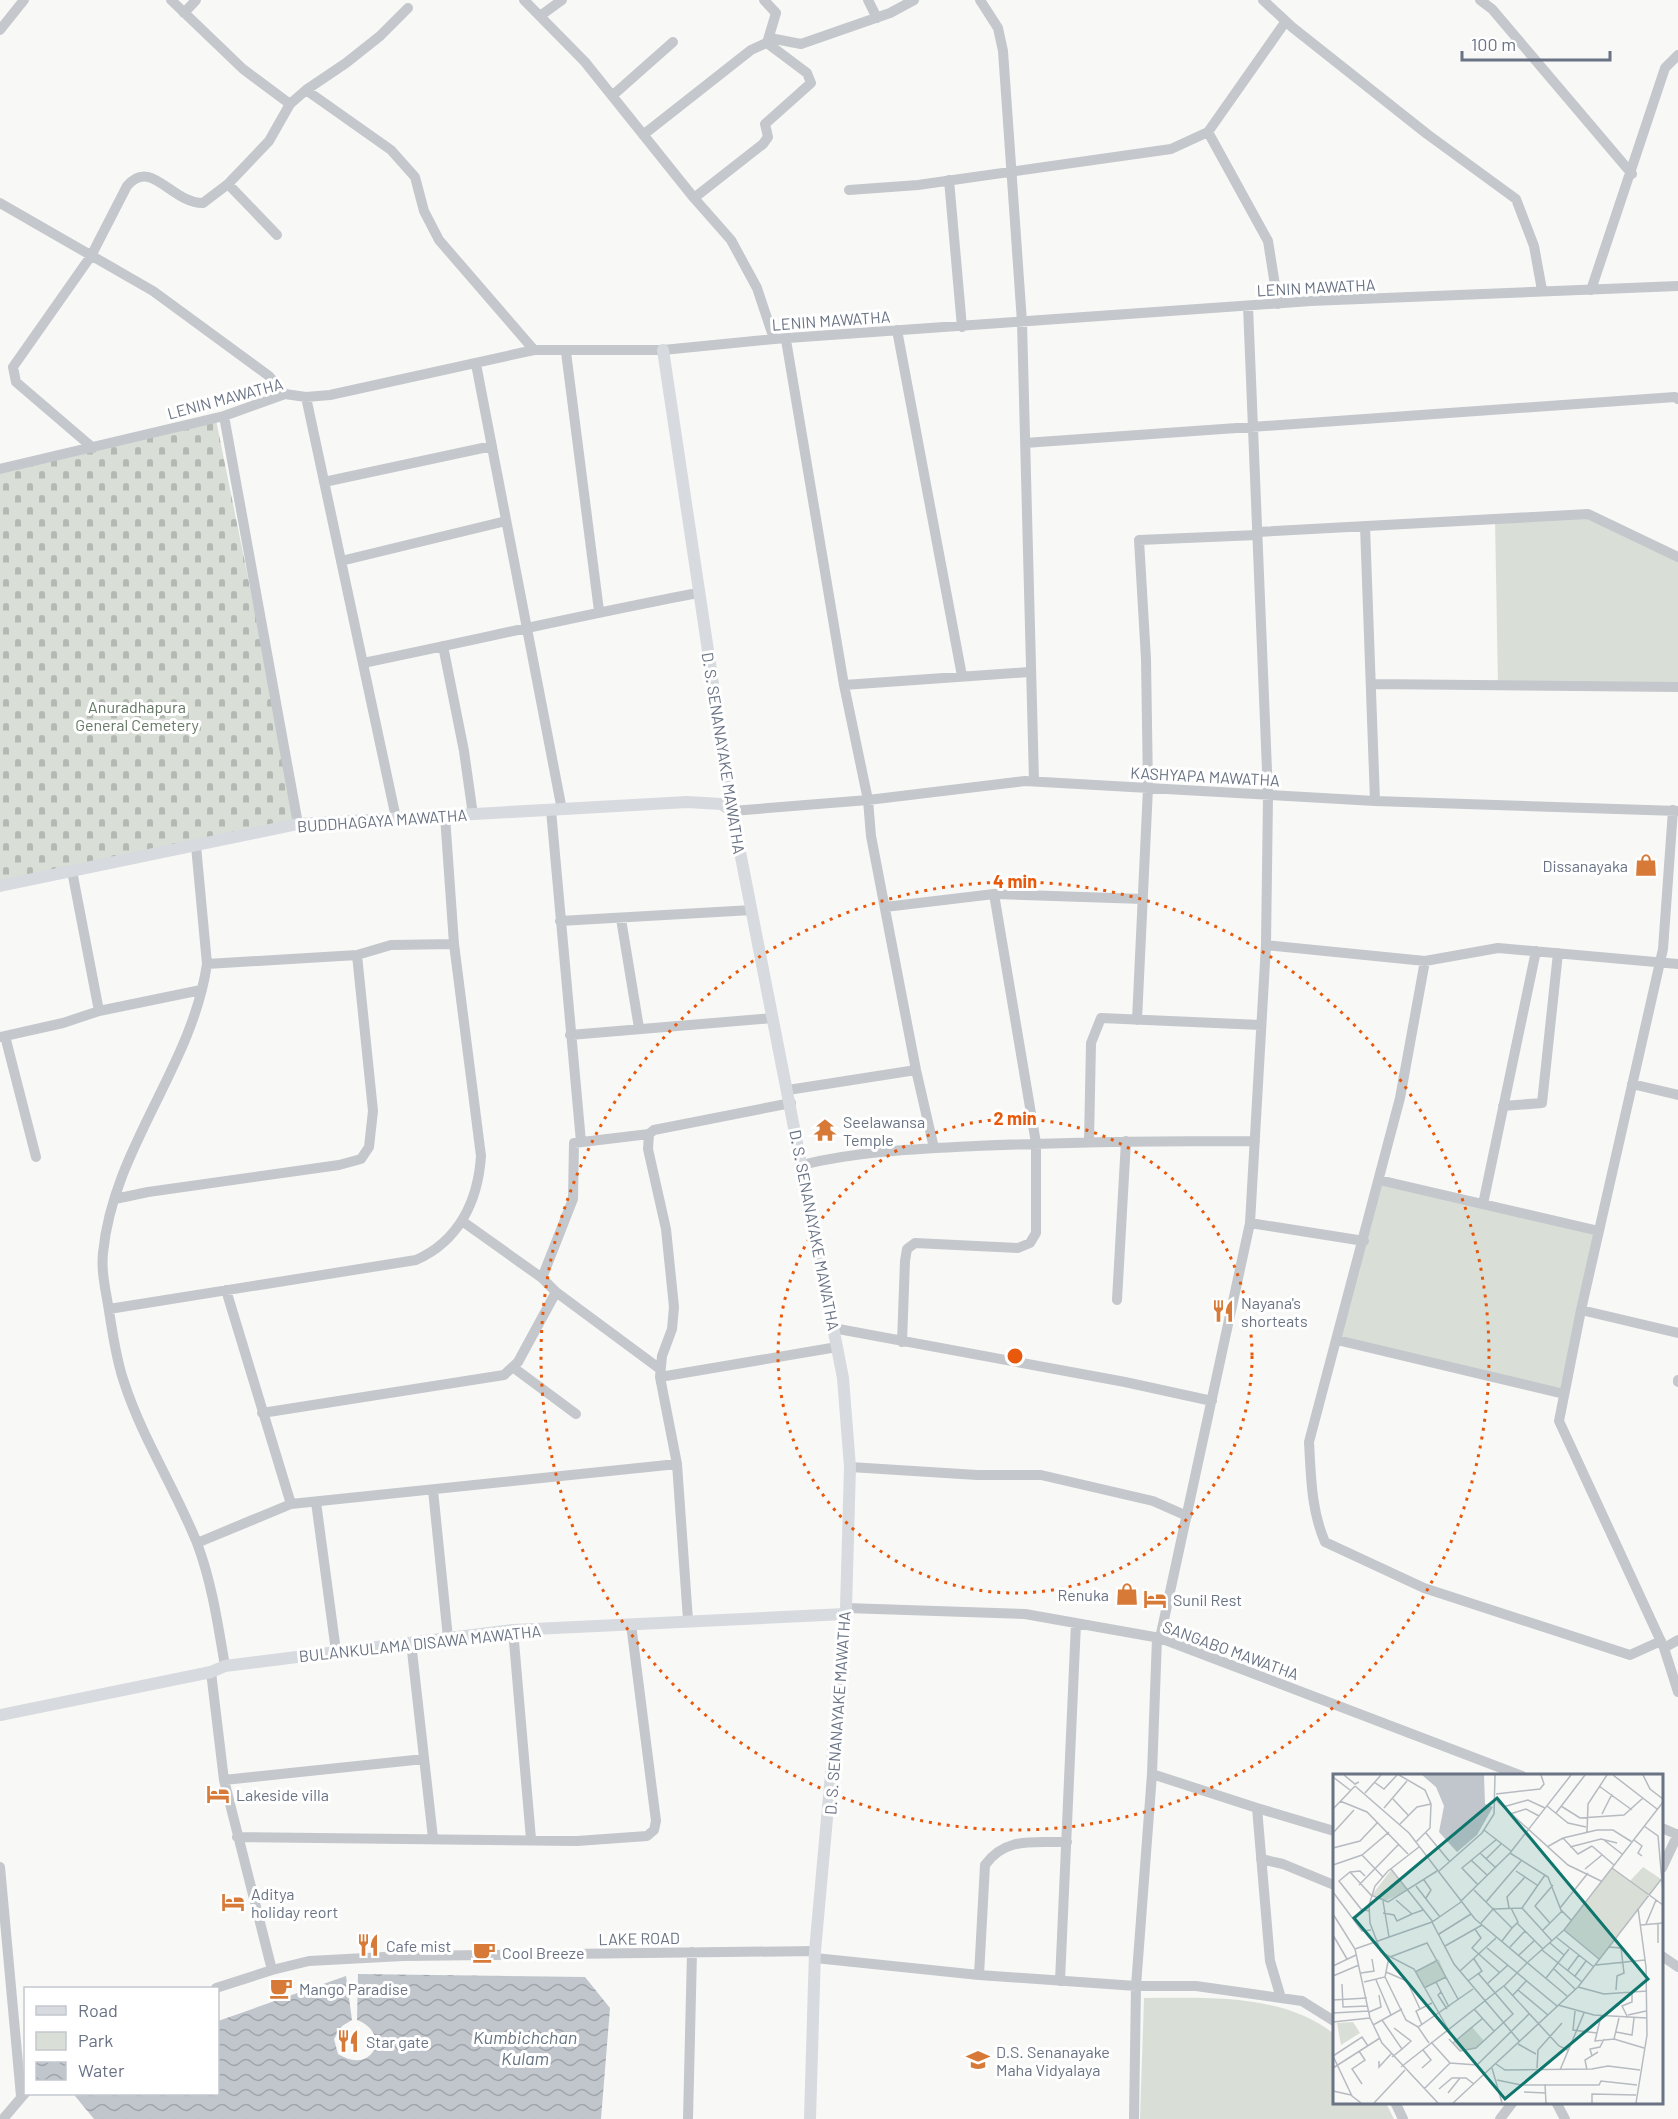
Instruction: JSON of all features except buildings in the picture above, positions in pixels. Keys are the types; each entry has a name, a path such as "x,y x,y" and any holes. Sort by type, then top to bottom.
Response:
{"main road":[{"name":"D. S. SENANAYAKE MAWATHA","path":"663,350 732,811 834,1328 847,1412 850,1467 845,1611 831,1796 815,1955 810,2119"},
{"name":"BUDDHAGAYA MAWATHA","path":"0,886 298,824 687,802 721,804 732,811"},
{"name":"BULANKULAMA DISAWA MAWATHA","path":"0,1715 211,1672 225,1666 336,1651 513,1630 845,1611"}],"street":[{"path":"0,30 24,0"},
{"path":"171,0 243,69 291,104"},
{"path":"184,13 196,0"},
{"path":"524,0 585,62 694,198 732,240 757,288 774,339"},
{"path":"540,16 562,0"},
{"path":"764,0 776,13 767,43"},
{"path":"868,0 877,18"},
{"path":"643,135 751,50 775,39 801,45 877,18 914,0"},
{"path":"980,0 998,28 1003,51 1022,322 1029,672 1034,781"},
{"path":"1263,0 1418,127 1516,199 1534,246 1542,290"},
{"path":"1480,0 1492,9 1632,174"},
{"path":"93,448 16,382 13,367 91,256 127,186 134,177 143,175 154,177 181,199 203,203 228,184 269,141 291,104 306,90 380,36 408,8"},
{"path":"849,190 949,180 1171,149 1208,132 1286,21"},
{"path":"612,96 674,42"},
{"path":"694,198 763,144 768,137 765,124 811,83 807,74 767,43"},
{"path":"1591,290 1632,174 1665,68 1678,55"},
{"path":"306,90 391,150 415,177 424,211 439,240 534,350"},
{"path":"1208,132 1268,241 1278,304"},
{"path":"949,180 962,327"},
{"path":"228,184 277,235"},
{"path":"0,203 153,291 270,376 285,394"},
{"name":"LENIN MAWATHA","path":"0,469 224,416 285,394 306,397 330,395 534,350 566,352 663,350 774,339 786,340 897,330 1278,304 1542,290 1678,286"},
{"path":"1134,2119 1136,1986 1152,1774 1158,1638 1188,1516 1250,1223 1266,945 1268,795 1248,306"},
{"path":"897,330 962,676"},
{"path":"786,340 844,685 868,800 915,1070 934,1148"},
{"path":"566,352 599,611"},
{"path":"476,364 527,626 557,810 560,921 581,1142"},
{"path":"306,397 396,818"},
{"path":"1025,443 1664,398 1678,399"},
{"path":"224,416 298,824"},
{"path":"324,482 492,446"},
{"path":"1137,1020 1148,788 1146,659 1139,540 1588,514 1678,557"},
{"path":"341,561 506,521"},
{"path":"1365,526 1375,801"},
{"path":"363,663 527,626 698,593"},
{"path":"443,646 473,815"},
{"path":"844,685 1029,672"},
{"path":"1371,684 1678,687"},
{"name":"KASHYAPA MAWATHA","path":"732,811 868,800 1034,781 1375,801 1676,811"},
{"path":"1676,811 1660,962 1581,1310 1559,1421 1663,1644 1678,1692"},
{"path":"109,1309 416,1260 442,1245 462,1221 479,1182 481,1156 454,944 444,816"},
{"path":"196,846 207,964 187,1033 127,1158 103,1254 103,1278 114,1344 124,1382 197,1543 212,1588 225,1666"},
{"path":"72,871 99,1011"},
{"path":"885,907 994,894 1143,899"},
{"path":"902,1342 905,1261 908,1249 915,1243 1018,1248 1030,1243 1036,1233 1036,1143 994,894"},
{"path":"560,921 752,910"},
{"path":"621,919 639,1028"},
{"path":"207,964 357,955 391,945 454,944"},
{"path":"1266,945 1425,961 1498,948 1678,964"},
{"path":"1483,1204 1536,951"},
{"path":"1503,1106 1542,1103 1558,953"},
{"path":"115,1199 148,1192 339,1165 361,1159 369,1147 374,1111 357,955"},
{"path":"1425,961 1400,1098 1309,1442 1312,1498 1325,1542 1424,1588 1630,1655 1678,1640"},
{"path":"36,1156 2,1037 63,1023 99,1011 201,990"},
{"path":"570,1035 773,1018"},
{"path":"1089,1141 1091,1043 1101,1018 1262,1025"},
{"path":"542,1278 573,1199 574,1143 649,1134 654,1130 789,1097 915,1070"},
{"path":"1632,1084 1678,1095"},
{"path":"649,1134 648,1149 666,1229 674,1307 672,1329 660,1373 677,1464 688,1620"},
{"path":"802,1165 833,1157 934,1148 1089,1141 1255,1141"},
{"path":"1117,1300 1126,1141"},
{"path":"1379,1180 1599,1231"},
{"path":"462,1221 542,1278 556,1292 660,1373 837,1347"},
{"path":"1250,1223 1364,1240"},
{"path":"226,1290 291,1504"},
{"path":"262,1413 504,1375 514,1368 556,1292"},
{"path":"1581,1310 1678,1333"},
{"path":"834,1328 1125,1382 1212,1401"},
{"path":"1336,1340 1564,1394"},
{"path":"514,1368 576,1414"},
{"path":"197,1543 291,1504 677,1464"},
{"path":"850,1467 977,1475 1041,1475 1153,1501 1188,1516"},
{"path":"433,1490 448,1638"},
{"path":"316,1502 336,1651"},
{"name":"SANGABO MAWATHA","path":"845,1611 1025,1614 1158,1638 1517,1774"},
{"path":"1060,1981 1076,1623"},
{"path":"237,1837 577,1841 647,1836 654,1830 656,1821 630,1624"},
{"path":"513,1630 531,1839"},
{"path":"411,1642 433,1838"},
{"path":"211,1672 224,1780 272,1970"},
{"path":"224,1780 424,1759"},
{"path":"1152,1774 1333,1831"},
{"path":"1257,1808 1270,1961 1281,1998"},
{"path":"1663,1828 1678,1834 1663,1866"},
{"path":"979,1975 985,1865 994,1852 1008,1844 1066,1842"},
{"path":"1261,1859 1283,1864 1333,1884"},
{"path":"0,1867 3,1931 12,2021 23,2094 3,2119"},
{"path":"688,2119 692,1952"},
{"name":"LAKE ROAD","path":"219,1988 272,1970 309,1961 403,1956 692,1952 815,1955 979,1975 1136,1986 1196,1986 1302,2001 1333,2020"},
{"path":"1663,1957 1678,1967"},
{"path":"0,2020 12,2021"},
{"path":"1396,2104 1403,2119"},
{"path":"1500,2119 1512,2104"},
{"path":"1557,2104 1565,2119"}],"green space":[{"name":"Anuradhapura General Cemetery","path":"215,415 298,824 0,885 0,467"},
{"path":"1588,514 1678,557 1678,687 1498,686 1495,519"},
{"path":"1379,1180 1599,1231 1564,1394 1337,1340"},
{"path":"1144,1998 1193,1998 1268,2005 1291,2011 1313,2021 1333,2033 1333,2104 1386,2104 1394,2119 1140,2119"}],"water":[{"name":"Kumbichchan Kulam","path":"358,1974 585,1977 610,2008 601,2119 94,2119 75,2096 219,2095 219,2021 346,1976 352,2020 342,2026 334,2039 338,2054 350,2059 361,2060 374,2050 376,2042 368,2026 357,2020"}],"place":[{"name":"Dissanayaka","path":"1646,865"},
{"name":"Seelawansa Temple","path":"825,1130"},
{"name":"Nayana's shorteats","path":"1223,1311"},
{"name":"Renuka","path":"1127,1594"},
{"name":"Sunil Rest","path":"1155,1599"},
{"name":"Lakeside villa","path":"218,1794"},
{"name":"Aditya holiday reort","path":"233,1902"},
{"name":"Cafe mist","path":"368,1945"},
{"name":"Cool Breeze","path":"484,1952"},
{"name":"Mango Paradise","path":"281,1988"},
{"name":"Star gate","path":"348,2041"},
{"name":"D.S. Senanayake Maha Vidyalaya","path":"978,2060"}]}
